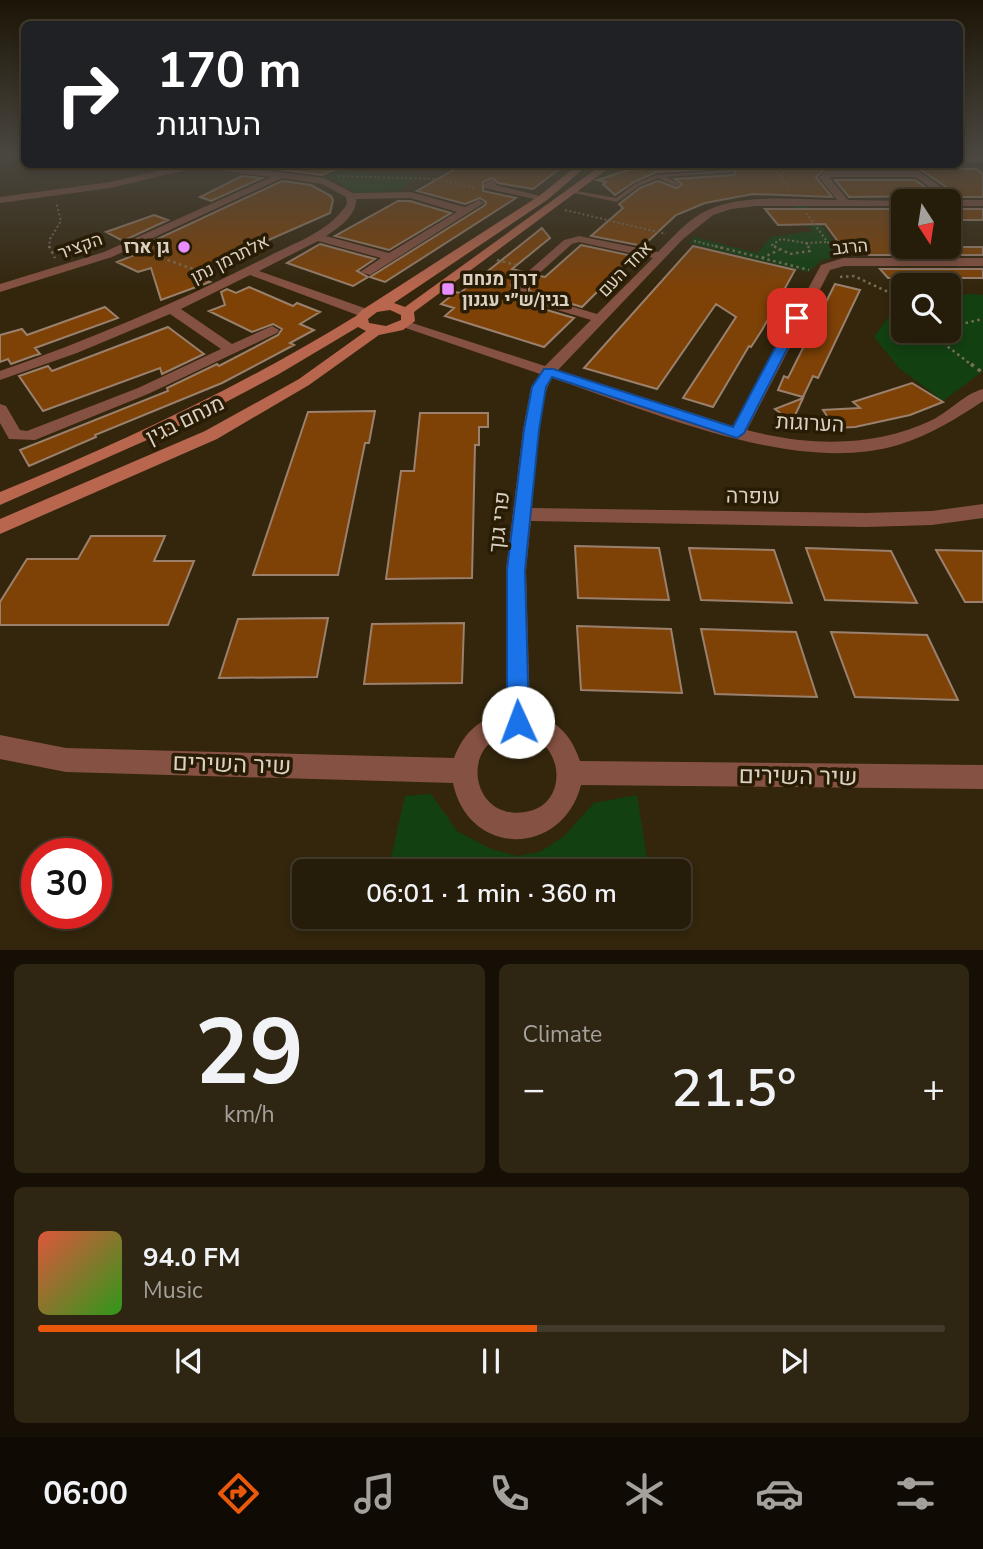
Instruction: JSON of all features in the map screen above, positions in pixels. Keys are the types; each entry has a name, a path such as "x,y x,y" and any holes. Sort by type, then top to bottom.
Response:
{"main road":[{"name":"מנחם בגין","path":"0,499 96,459 228,396 368,313 541,199"},
{"path":"405,318 392,306 368,313 363,325 377,330 390,330 483,256 563,199"},
{"name":"מנחם בגין","path":"0,527 211,435 304,382 377,330"}],"street":[{"name":"הקציר","path":"0,288 75,268 130,247 232,199"},
{"name":"אלתרמן נתן","path":"0,376 172,309 253,272 316,237 349,211 351,199"},
{"path":"426,199 466,211"},
{"path":"366,272 479,203"},
{"name":"אחד העם","path":"548,372 679,237 702,217 718,209 740,204 891,203"},
{"path":"961,203 983,203"},
{"path":"316,237 391,257"},
{"path":"601,319 521,295 520,284 568,242 579,239 662,256"},
{"name":"הרגב","path":"737,433 821,272 831,264 983,262"},
{"path":"253,272 368,313"},
{"path":"172,309 232,350"},
{"name":"הערוגות","path":"405,318 548,372 737,433 794,446 838,448 882,444 916,436 959,414 983,394"},
{"path":"0,409 15,435 29,436 232,350 272,330"},
{"name":"פרי גנך","path":"518,722 514,620 522,514 537,397 548,372"},
{"name":"עופרה","path":"522,514 866,520 932,518 983,510"},
{"path":"518,722 548,732 561,745 569,761 571,774 566,796 559,808 544,820 525,825 505,824 487,816 470,797 464,771 465,761 478,738 492,727 518,722"},
{"name":"שיר השירים","path":"0,747 66,760 464,771"},
{"name":"שיר השירים","path":"571,774 983,778"}],"path":[{"path":"56,199 61,221 48,240 49,251 56,259 75,268"},
{"path":"796,199 843,262 856,272 854,276"},
{"path":"554,207 845,278 854,276 891,293"},
{"path":"779,250 773,242 781,239 806,243 828,242"},
{"path":"762,258 779,250 807,253 811,248 806,243"},
{"path":"130,247 232,282"},
{"path":"483,256 535,271"},
{"path":"961,322 983,319"},
{"path":"943,343 983,373"}],"green space":[{"path":"793,205 806,205 843,255 822,260 808,272 689,243 693,237 757,253 771,237 813,231"},
{"path":"961,295 983,295 983,371 943,401 899,368 874,337 891,314 891,343 961,343"},
{"path":"431,794 457,831 491,849 518,856 540,852 563,837 594,803 637,795 647,859 391,859 405,796"}],"building":[{"path":"243,199 333,200 330,213 191,274 210,282 161,300 151,268 138,272 117,262 144,251 138,248"},
{"path":"448,199 477,199 465,204"},
{"path":"482,199 514,199 385,282 370,277 485,205 486,202"},
{"path":"625,199 725,199 705,203 676,215 643,246 591,236 623,208 619,204"},
{"path":"398,201 410,201 451,213 389,250 335,236"},
{"path":"765,209 891,209 891,255 845,251 825,224 778,225"},
{"path":"961,209 983,209 983,220 961,220"},
{"path":"154,215 168,220 123,241 106,232"},
{"path":"542,228 550,238 512,269 524,272 511,285 516,301 574,318 544,347 445,316 454,308 441,304 456,292 460,293"},
{"path":"320,244 375,259 357,271 368,277 353,286 287,263"},
{"path":"581,245 633,256 582,307 529,291 529,286 540,276 545,277"},
{"path":"693,246 795,270 762,330 751,347 749,346 713,407 683,398 736,317 716,304 657,389 584,368"},
{"path":"961,247 983,247 983,255 961,255"},
{"path":"880,269 983,269 983,278 961,278 961,273 891,273 891,278"},
{"path":"835,284 860,290 818,378 813,376 803,397 778,390 784,376 788,378"},
{"path":"249,287 293,306 297,303 320,312 300,324 314,330 290,343 294,345 222,383 95,435 96,437 29,466 20,450 168,391 167,388 217,364 219,366 278,335 282,329 273,324 252,332 209,311 225,305 221,292 227,289 236,293"},
{"path":"105,307 118,318 35,348 40,354 11,364 8,359 0,362 0,335 22,329 27,335"},
{"path":"168,327 204,354 162,374 160,368 43,411 19,376 48,366 52,371"},
{"path":"912,383 943,402 910,415 855,427 835,428 823,410 860,408 853,402"},
{"path":"803,398 792,422 775,409"},
{"path":"375,411 369,443 365,443 338,575 253,575 308,412"},
{"path":"420,413 488,413 488,427 479,427 479,445 475,445 472,578 386,579 401,471 414,471"},
{"path":"91,536 165,536 154,561 194,561 168,625 0,625 0,602 27,559 78,559"},
{"path":"575,546 659,548 669,600 578,598"},
{"path":"689,548 774,550 792,603 701,600"},
{"path":"806,548 891,551 917,603 825,600"},
{"path":"936,550 983,551 983,602 965,602"},
{"path":"328,618 317,677 219,678 238,619"},
{"path":"464,623 462,683 364,684 372,624"},
{"path":"577,626 671,629 682,693 581,690"},
{"path":"701,629 796,632 817,697 715,694"},
{"path":"831,632 927,635 958,700 855,697"}],"place":[{"name":"גן ארז","path":"184,247"},
{"name":"דרך מנחם בגין/ש״י עגנון","path":"448,289"}],"route":[{"path":"518,722 514,620 516,570 531,430 539,387 548,372 737,433 797,318"}]}
